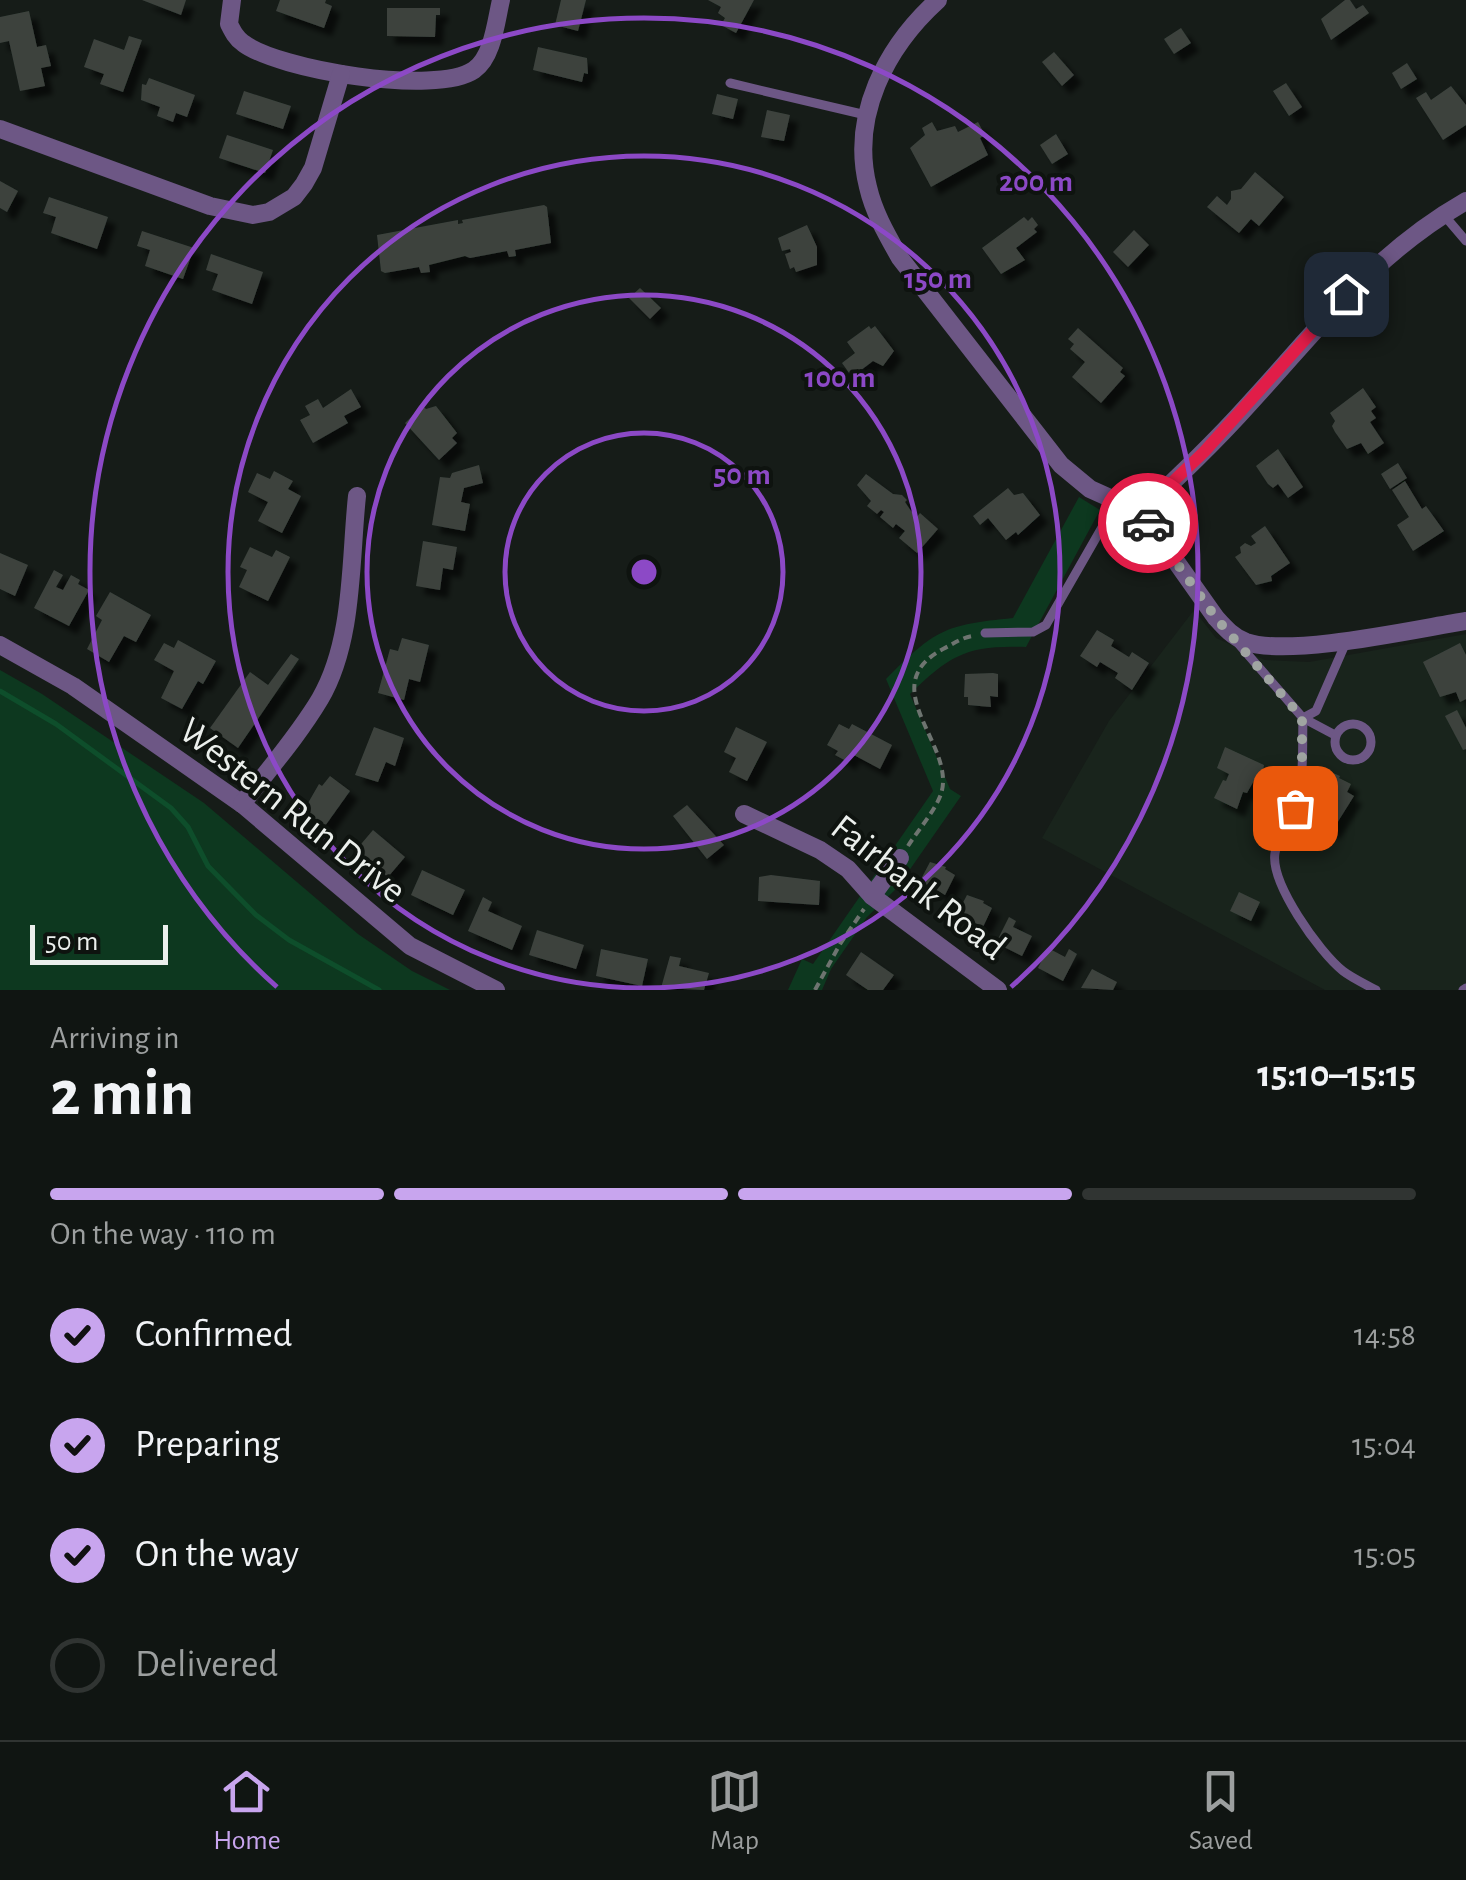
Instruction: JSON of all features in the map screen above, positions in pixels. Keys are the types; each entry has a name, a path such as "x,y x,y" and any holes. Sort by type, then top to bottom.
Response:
{"street":[{"path":"231,4 230,24 245,45 282,60 342,74 421,80 470,73 481,64 501,0"},
{"path":"938,0 905,36 871,95 864,154 867,186 900,258 1061,465 1090,488 1141,512 1230,634 1246,642 1268,647 1466,621"},
{"path":"0,129 210,206 242,214 269,212 294,197 304,184 342,74"},
{"path":"1141,512 1204,452 1375,266 1442,214 1466,201"},
{"path":"242,804 320,699 332,674 345,614 356,496"},
{"name":"Western Run Drive","path":"0,645 73,686 242,804 410,946 496,990"},
{"name":"Fairbank Road","path":"744,814 820,850 848,869 872,896 998,990"},
{"path":"872,896 900,858"}],"lane":[{"path":"730,83 866,116"},
{"path":"1442,214 1466,241"},
{"path":"985,633 1033,632 1046,625 1116,503"},
{"path":"1230,634 1302,718 1335,736"},
{"path":"1302,718 1316,710 1348,639"},
{"path":"1302,718 1299,790 1274,866 1312,937 1342,970 1376,990"},
{"path":"1345,724 1360,724 1371,734 1372,748 1362,760 1347,760 1336,750 1335,736 1345,724"}],"path":[{"path":"900,858 942,793 942,774 917,705 914,688 918,668 932,654 963,638 985,633"},
{"path":"815,990 872,896"}],"shaded area":[{"path":"1194,610 1216,638 1265,660 1309,662 1466,634 1466,990 1325,990 1042,838 1109,721"}],"green space":[{"path":"1079,497 1100,510 1026,647 989,648 962,655 910,694 950,789 961,796 897,888 867,917 831,969 822,990 788,990 802,959 813,964 933,791 886,679 917,649 942,632 971,623 1013,618"},
{"path":"0,670 204,803 358,934 412,971 450,990 0,990"}],"building":[{"path":"142,0 186,0 181,15"},
{"path":"280,0 326,0 332,6 324,28 276,11"},
{"path":"561,0 586,0 578,31 555,25"},
{"path":"708,0 754,0 736,33 721,25 725,18 718,13 721,7"},
{"path":"1350,0 1356,9 1363,5 1369,13 1331,40 1321,19"},
{"path":"387,8 440,8 435,37 387,36"},
{"path":"29,11 37,47 46,45 51,66 41,68 45,86 20,91 9,41 0,43 0,17"},
{"path":"1181,28 1191,43 1174,54 1164,39"},
{"path":"129,36 142,40 123,92 100,84 104,74 84,67 94,39 124,50"},
{"path":"538,47 587,58 588,74 584,73 582,82 533,70"},
{"path":"1054,52 1074,75 1062,86 1042,62"},
{"path":"1407,63 1417,79 1401,89 1392,73"},
{"path":"149,78 195,95 187,117 176,113 173,122 157,116 160,107 141,100 142,84 146,85"},
{"path":"1286,83 1302,107 1289,116 1273,91"},
{"path":"1451,86 1466,105 1466,125 1443,140 1416,98 1426,92 1431,100"},
{"path":"244,91 291,106 283,129 236,114"},
{"path":"717,94 738,99 733,119 712,114"},
{"path":"767,110 790,115 784,141 761,137"},
{"path":"932,122 937,131 955,126 958,132 978,122 988,155 931,187 910,148 925,135 922,128"},
{"path":"1056,134 1068,154 1052,164 1040,145"},
{"path":"227,135 273,150 265,173 219,158"},
{"path":"1255,172 1284,197 1259,226 1251,219 1239,233 1207,207 1217,196 1227,205 1231,191 1241,189"},
{"path":"0,181 18,191 7,212 0,208"},
{"path":"49,197 108,217 97,249 51,233 56,217 43,213"},
{"path":"544,205 551,243 515,250 516,256 509,257 507,251 465,256 429,265 430,272 421,273 419,267 381,271 377,235 458,220 458,224 462,220"},
{"path":"1024,217 1028,221 1032,217 1038,225 1034,229 1037,232 1016,248 1025,260 1001,274 982,248"},
{"path":"807,225 817,247 817,265 796,272 794,267 790,269 785,254 790,249 782,251 778,238"},
{"path":"1134,230 1149,245 1128,267 1113,252"},
{"path":"142,231 194,248 183,279 145,266 150,250 137,246"},
{"path":"211,254 263,272 252,304 212,290 218,274 206,270"},
{"path":"640,288 661,308 650,319 629,298"},
{"path":"875,326 894,351 883,366 873,361 852,377 842,363 855,353 847,342"},
{"path":"1078,328 1123,368 1120,372 1125,376 1101,403 1072,377 1085,362 1070,349 1074,344 1068,339"},
{"path":"1363,388 1376,407 1371,411 1376,418 1370,422 1384,443 1368,454 1361,443 1347,449 1332,426 1335,421 1330,413"},
{"path":"351,389 361,407 344,416 348,423 313,443 300,420 310,415 305,406 318,399 323,408"},
{"path":"423,406 436,406 457,433 452,438 457,443 439,460 405,423"},
{"path":"1278,449 1303,487 1288,498 1278,484 1273,488 1268,484 1256,466"},
{"path":"1398,463 1407,478 1390,489 1381,474"},
{"path":"479,465 483,483 464,488 461,502 470,504 465,531 432,525 440,477 450,478 452,473"},
{"path":"274,471 293,481 288,489 301,496 282,533 258,521 268,502 248,492 257,473 270,479"},
{"path":"866,474 893,494 902,495 917,517 920,513 938,529 917,553 899,538 905,531 896,524 893,528 880,517 884,512 881,510 877,514 867,506 871,501 857,485"},
{"path":"1405,481 1422,509 1426,506 1444,531 1413,551 1397,525 1409,517 1392,490"},
{"path":"1008,488 1014,495 1023,493 1040,515 1018,535 1016,532 1006,540 988,518 980,525 973,516"},
{"path":"1265,526 1290,563 1271,576 1272,581 1256,585 1235,557 1245,543 1256,543 1251,536"},
{"path":"423,541 457,547 453,570 443,568 440,590 416,586"},
{"path":"250,547 272,557 276,550 290,557 268,601 239,587 247,570 240,567"},
{"path":"0,553 28,565 15,596 0,589"},
{"path":"54,570 63,575 56,587 63,590 71,575 89,590 69,626 34,608"},
{"path":"110,592 151,615 136,642 124,636 109,662 87,649 102,620 96,616"},
{"path":"1097,630 1114,640 1111,646 1129,657 1132,652 1149,663 1132,690 1115,678 1118,673 1100,662 1097,667 1080,656"},
{"path":"402,638 429,645 420,682 409,679 404,700 378,693 390,649 398,651"},
{"path":"178,640 216,661 203,684 198,681 182,709 161,698 174,671 154,660 164,643 174,648"},
{"path":"1460,643 1466,655 1466,699 1460,702 1456,692 1440,697 1423,662"},
{"path":"291,654 299,659 238,748 210,728 250,672 268,685"},
{"path":"965,674 998,674 998,697 990,696 991,707 968,705 968,697 964,697"},
{"path":"1457,710 1466,728 1463,750 1445,716"},
{"path":"839,724 849,729 852,724 892,745 880,769 852,754 848,762 835,755 838,751 827,745"},
{"path":"374,727 404,738 395,766 386,762 378,782 355,775"},
{"path":"736,727 767,742 747,781 729,772 736,758 724,752"},
{"path":"1225,747 1264,765 1262,776 1257,775 1247,793 1243,792 1237,809 1214,798 1229,774 1217,768"},
{"path":"1318,772 1330,779 1333,773 1340,776 1351,784 1347,792 1354,796 1332,831 1300,816"},
{"path":"330,776 350,791 325,826 304,810 319,784 322,786"},
{"path":"687,805 724,845 707,859 673,816"},
{"path":"373,830 405,857 388,877 356,850"},
{"path":"930,862 955,875 945,895 920,881"},
{"path":"422,870 465,890 453,915 411,895"},
{"path":"759,877 820,881 819,905 758,901"},
{"path":"1239,892 1260,902 1251,921 1230,911"},
{"path":"967,895 992,908 983,927 957,914"},
{"path":"483,897 492,902 488,911 522,926 512,950 468,931"},
{"path":"1009,917 1016,921 1013,927 1032,936 1022,956 996,943"},
{"path":"537,930 584,945 576,969 529,955"},
{"path":"1048,948 1065,957 1069,949 1077,954 1063,981 1038,968"},
{"path":"601,949 648,959 642,986 596,976"},
{"path":"861,952 894,975 883,990 868,990 846,975"},
{"path":"670,956 681,958 679,966 709,973 704,990 661,988"},
{"path":"1092,969 1117,982 1113,990 1081,988"}],"waterway":[{"path":"0,691 56,724 171,808 188,827 208,866 256,915 289,940 379,990"}],"way so far":[{"path":"1148,523 1216,618 1302,718 1302,772 1295,808"}],"route":[{"path":"1148,523 1141,512 1250,404 1346,294"}]}
